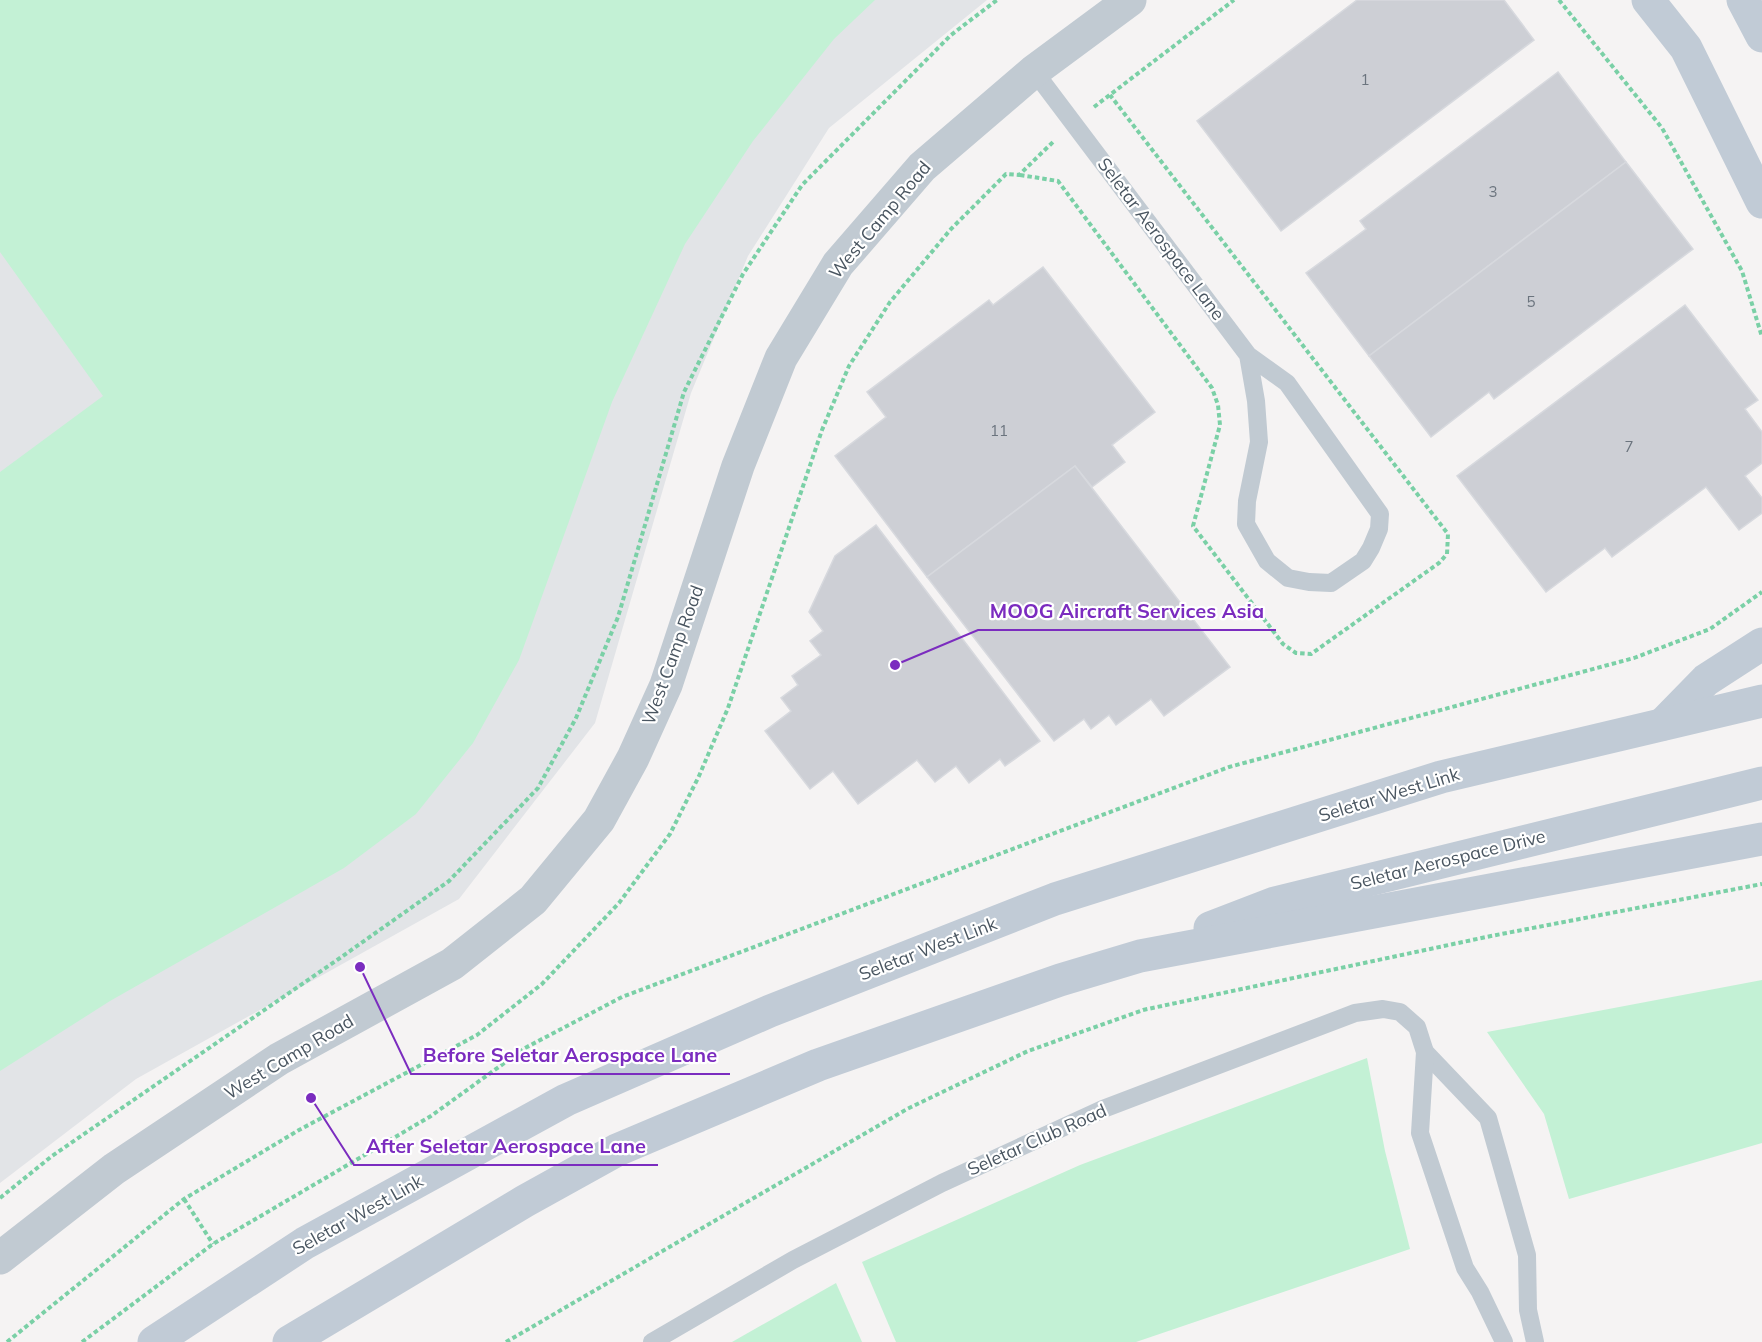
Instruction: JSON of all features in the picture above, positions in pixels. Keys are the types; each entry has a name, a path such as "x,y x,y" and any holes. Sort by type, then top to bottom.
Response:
{"main road":[{"path":"1648,0 1686,48 1762,202"},
{"path":"1743,0 1762,36"},
{"path":"1663,724 1706,680 1762,644"},
{"name":"Seletar West Link","path":"154,1342 305,1243 566,1100 770,1011 1055,899 1441,777 1762,701"},
{"name":"Seletar Aerospace Drive","path":"1140,956 1275,903 1762,783"},
{"path":"289,1342 318,1332 525,1201 617,1150 819,1065 1060,980 1140,956 1762,839"}],"street":[{"name":"West Camp Road","path":"0,1258 114,1169 279,1059 452,964 533,900 598,820 633,758 666,685 738,466 781,358 838,264 922,167 1034,71 1130,0"}],"lane":[{"name":"Seletar Aerospace Lane","path":"1034,71 1248,355 1287,383 1380,514 1379,529 1363,561 1331,583 1288,578 1267,561 1246,524 1259,442 1256,401 1248,355"},
{"name":"Seletar Club Road","path":"652,1342 793,1260 942,1183 1103,1109 1355,1013 1383,1010 1400,1012 1417,1027 1425,1052 1420,1133 1465,1268 1480,1292 1504,1342"},
{"name":"Seletar Club Road","path":"1425,1052 1488,1118 1527,1255 1528,1310 1535,1342"}],"path":[{"path":"0,1198 52,1156 449,881 538,788 576,718 618,617 684,392 743,274 802,185 951,34 997,0"},
{"path":"1559,0 1662,128 1742,271 1762,337"},
{"path":"506,1342 907,1108 1028,1051 1143,1010 1491,936 1762,884"},
{"path":"184,1199 213,1244"}],"shaded area":[{"path":"0,0 987,0 829,128 748,256 691,393 595,723 459,899 136,1079 0,1183"}],"green space":[{"path":"0,0 875,0 834,39 753,141 685,244 612,402 519,660 473,743 416,814 344,868 110,1001 0,1071 0,472 103,396 0,252"},
{"path":"1762,980 1762,1143 1569,1199 1544,1114 1487,1032"},
{"path":"1367,1058 1385,1151 1410,1249 1136,1342 896,1342 862,1262 1080,1165"},
{"path":"836,1283 862,1342 732,1342"}],"building":[{"path":"1357,0 1504,0 1534,40 1281,231 1197,121"},
{"path":"1558,72 1626,162 1369,356 1306,273 1366,229 1360,221"},
{"path":"1626,162 1693,249 1494,399 1489,392 1431,437 1369,356"},
{"path":"1043,267 1155,412 1112,445 1125,462 1092,487 1075,466 927,577 835,456 886,417 867,392 989,300 993,305"},
{"path":"1685,305 1758,400 1745,409 1762,432 1762,463 1745,476 1762,498 1762,513 1739,530 1706,487 1612,557 1605,548 1546,592 1457,476"},
{"path":"1075,466 1230,667 1164,716 1151,699 1116,725 1109,715 1091,729 1084,719 1054,741 927,577"},
{"path":"876,525 1040,741 1005,766 1000,759 969,783 956,766 935,782 917,760 858,804 833,771 810,789 765,731 791,711 781,698 798,685 792,676 821,655 810,641 823,631 809,612 835,556"}],"place":[{"name":"MOOG Aircraft Services Asia","path":"895,665"},
{"name":"Before Seletar Aerospace Lane","path":"360,967"},
{"name":"After Seletar Aerospace Lane","path":"311,1098"}]}
